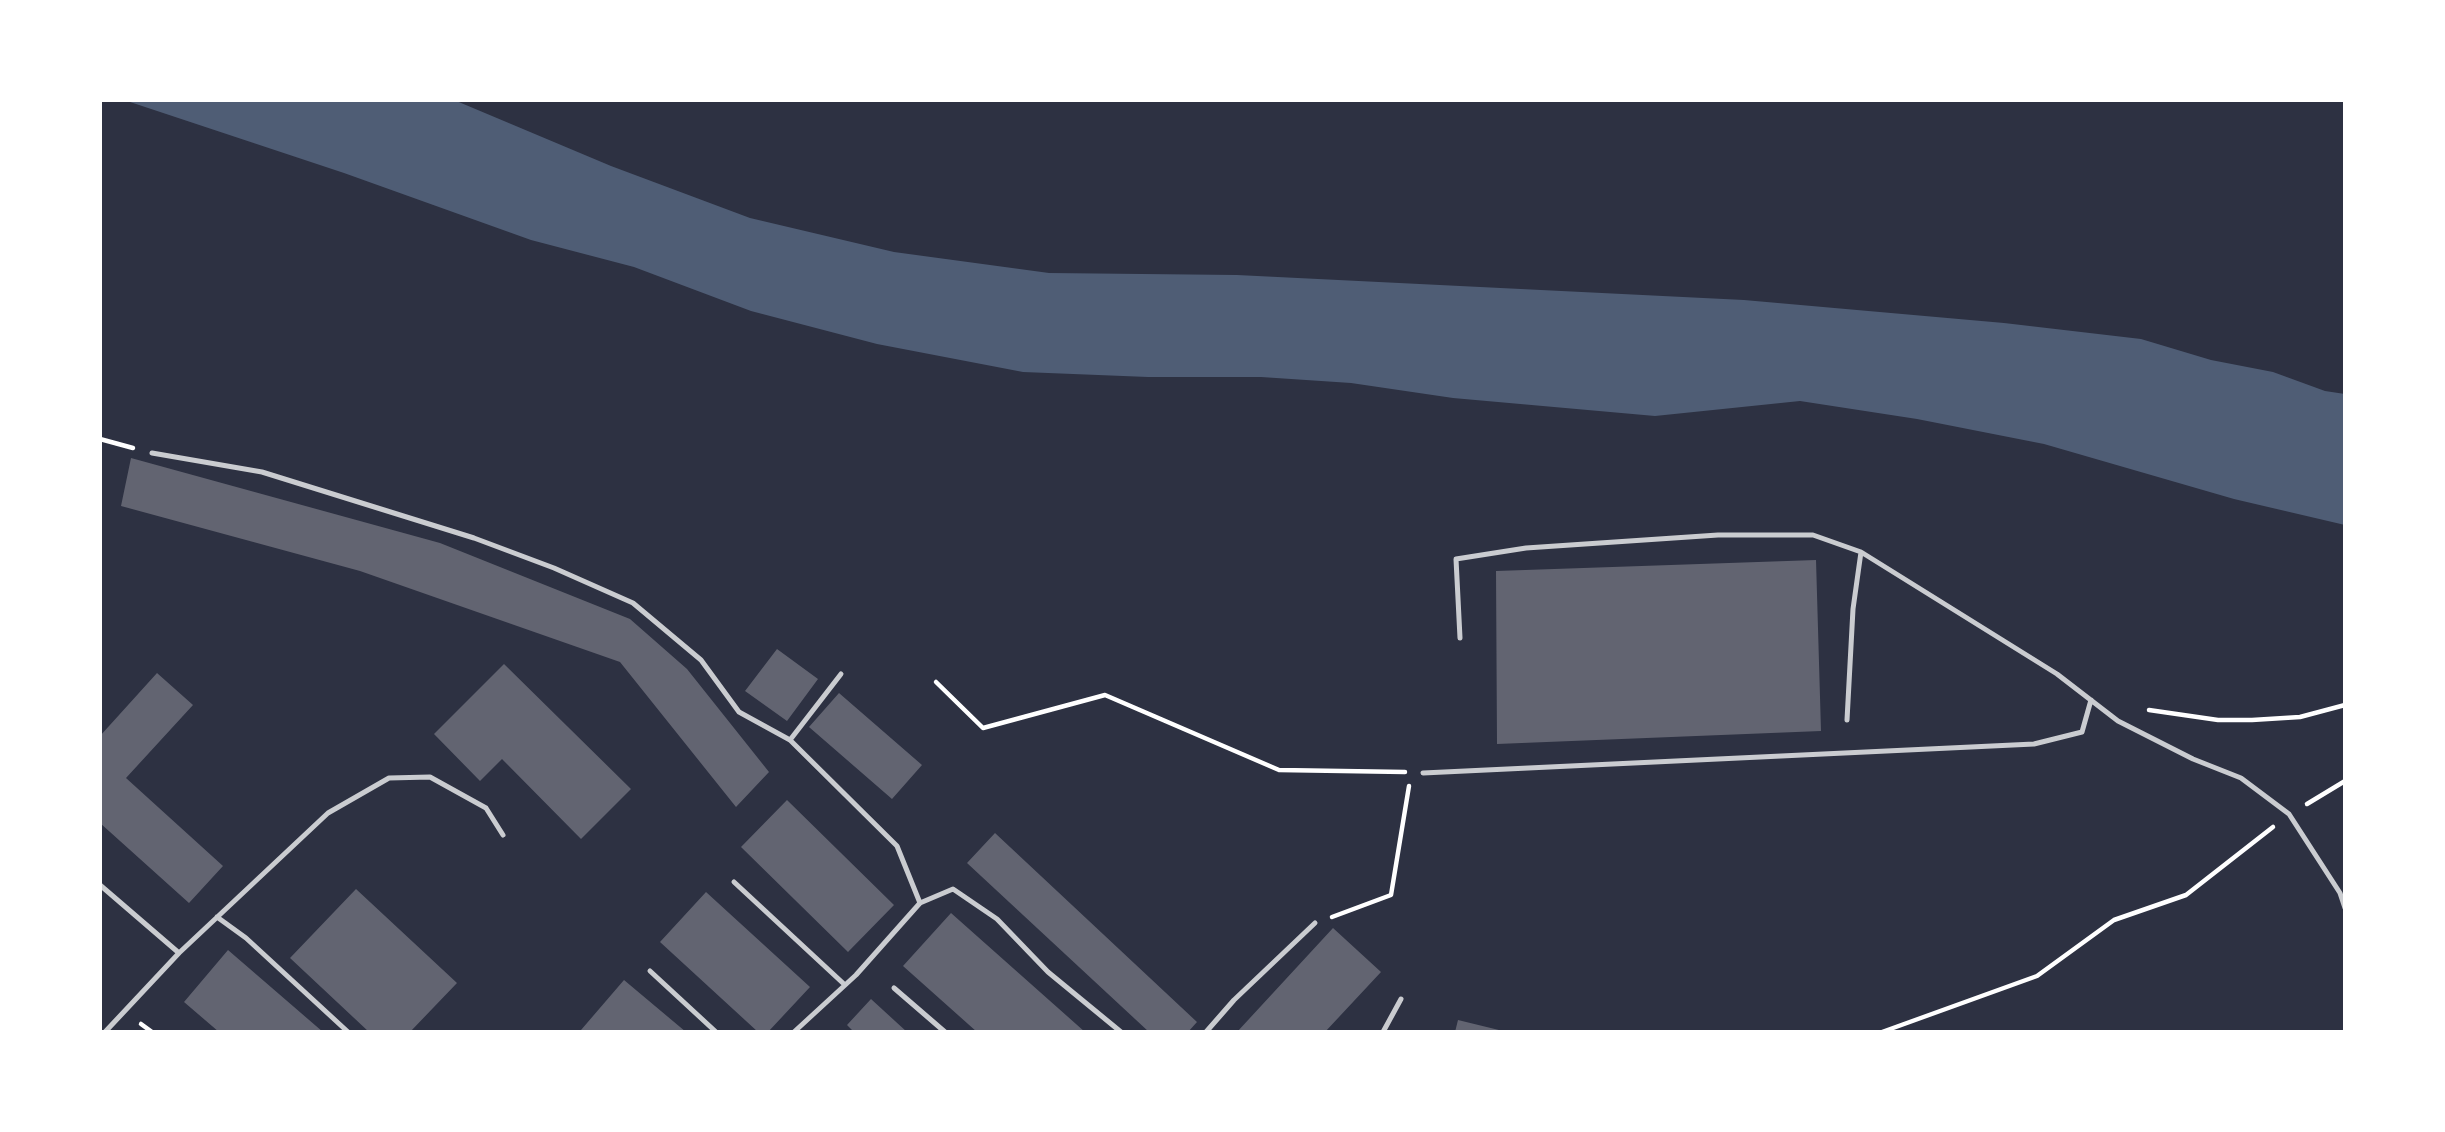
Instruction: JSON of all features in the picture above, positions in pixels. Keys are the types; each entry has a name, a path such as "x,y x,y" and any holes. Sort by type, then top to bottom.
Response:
{"lane":[{"path":"152,453 262,472 474,538 633,603 701,660 739,712 790,740 897,846 920,903"},
{"path":"1460,638 1456,559 1526,548 1718,535 1813,535 1861,552 2001,638 2118,721 2193,759 2241,778 2289,814 2340,893 2345,908"},
{"path":"1847,720 1853,609 1861,552"},
{"path":"790,740 841,674"},
{"path":"1423,773 2034,744 2081,732 2091,700"},
{"path":"105,1032 179,953 328,813 389,778 430,776 486,808 503,835"},
{"path":"734,882 845,985"},
{"path":"100,885 179,953"},
{"path":"794,1032 845,985 920,903 953,888 997,919 1048,972 1121,1032"},
{"path":"217,917 246,938 348,1032"},
{"path":"1206,1032 1234,1000 1315,923"},
{"path":"650,971 716,1032"},
{"path":"894,988 945,1032"},
{"path":"1383,1032 1401,999"}],"path":[{"path":"100,439 152,453"},
{"path":"936,682 983,728 1105,695 1279,770 1411,772 1391,895 1315,923"},
{"path":"2145,710 2218,720 2252,720 2300,716 2345,705"},
{"path":"1882,1032 2037,976 2114,920 2186,895 2289,814 2345,781"}],"water":[{"path":"124,100 454,100 611,166 750,218 894,252 1049,273 1237,275 1744,300 2004,323 2141,339 2211,360 2273,372 2325,391 2345,394 2345,525 2234,499 2044,444 1917,419 1800,401 1655,416 1453,398 1351,383 1261,377 1148,377 1023,372 877,344 751,311 634,267 531,240 344,173"}],"building":[{"path":"131,458 440,543 630,619 687,669 769,772 736,807 620,662 360,571 121,506"},
{"path":"1816,560 1821,731 1497,744 1496,571"},
{"path":"777,649 818,679 787,721 745,691"},
{"path":"504,664 631,789 581,839 502,759 480,781 434,734"},
{"path":"157,673 193,705 126,778 223,866 189,903 100,823 100,736"},
{"path":"839,693 922,765 892,799 809,727"},
{"path":"787,800 894,905 848,952 741,847"},
{"path":"995,833 1197,1022 1188,1032 1149,1032 967,863"},
{"path":"356,889 457,983 410,1032 369,1032 290,958"},
{"path":"706,892 810,987 768,1032 758,1032 660,942"},
{"path":"951,913 1085,1032 977,1032 903,966"},
{"path":"1333,928 1381,972 1325,1032 1237,1032"},
{"path":"228,950 323,1032 219,1032 184,1002"},
{"path":"624,980 686,1032 581,1030"},
{"path":"871,999 907,1032 854,1032 847,1025"},
{"path":"1458,1020 1503,1031 1503,1032 1455,1032"}]}
